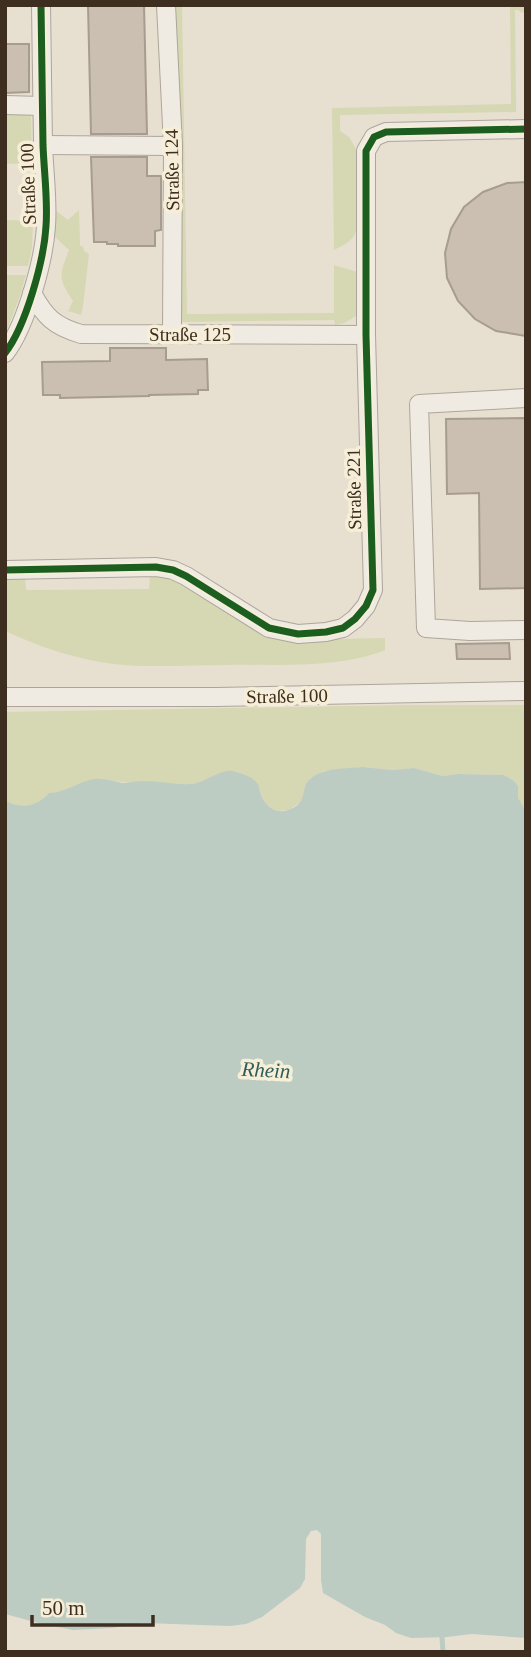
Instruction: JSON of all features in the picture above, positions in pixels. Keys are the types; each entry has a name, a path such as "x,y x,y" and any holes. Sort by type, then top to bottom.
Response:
{"street":[{"name":"Straße 100","path":"5,353 20,328 32,293 43,253 46,224 41,5"},
{"name":"Straße 124","path":"166,5 173,146 172,334"},
{"path":"5,105 42,106"},
{"name":"Straße 221","path":"5,570 156,567 186,576 269,628 298,634 326,632 343,628 355,619 366,606 373,590 366,335 366,151 374,137 386,132 526,129"},
{"path":"43,145 173,146"},
{"name":"Straße 125","path":"32,293 46,316 55,324 81,334 366,335"},
{"path":"526,398 419,404 426,628 470,631 526,630"},
{"name":"Straße 100","path":"5,697 216,697 526,691"}],"green space":[{"path":"171,5 182,5 187,314 334,313 334,265 357,272 358,315 335,325 334,320 181,322"},
{"path":"510,5 526,5 526,18 525,13 515,10 516,112 340,115 340,131 349,137 356,149 357,228 351,239 334,250 332,108 511,104"},
{"path":"5,111 31,112 32,163 5,164"},
{"path":"55,210 68,220 79,210 80,246 89,254 81,315 68,311 73,301 62,277 69,250 55,237"},
{"path":"7,220 33,221 28,266 7,266"},
{"path":"5,275 26,275 5,335"},
{"path":"150,575 175,577 285,640 385,638 385,650 327,663 127,665 71,656 5,631 5,577 25,577 26,590 149,589"},
{"path":"526,705 526,811 518,798 518,786 504,775 442,776 414,768 392,770 363,767 324,771 310,778 301,802 288,810 279,811 265,803 258,784 226,771 192,784 172,785 141,781 132,783 98,779 57,793 49,793 34,804 23,806 5,800 5,712"}],"water":[{"name":"Rhein","path":"363,767 392,770 414,768 442,776 504,775 518,786 518,798 526,811 526,1638 472,1634 411,1638 365,1617 323,1593 321,1534 317,1530 311,1531 306,1539 305,1579 300,1588 262,1617 246,1624 230,1626 144,1623 73,1630 5,1614 5,800 23,806 34,804 49,793 95,779 122,783 143,781 192,784 232,771 254,780 266,804 274,810 283,811 299,803 307,782 317,774"}],"building":[{"path":"88,5 144,5 147,134 91,134"},
{"path":"5,44 29,44 29,92 5,93"},
{"path":"91,157 147,157 147,176 161,176 161,230 155,231 155,246 118,246 107,242 94,242"},
{"path":"526,182 526,336 496,331 475,319 458,301 447,278 445,253 451,229 464,207 483,192 507,183"},
{"path":"110,348 166,348 166,360 207,359 208,390 198,390 198,394 149,396 60,398 60,395 43,395 42,362 110,361"},
{"path":"526,418 526,588 480,589 479,493 447,494 446,419"},
{"path":"509,643 510,659 457,659 456,644"}],"waterway":[{"path":"442,1637 443,1652"}],"cycle path":[{"path":"5,353 20,327 33,292 46,226 41,5"},
{"path":"5,570 156,567 186,576 269,628 298,634 326,632 343,628 355,619 366,606 373,590 366,335 366,151 374,137 386,132 526,129"}]}
